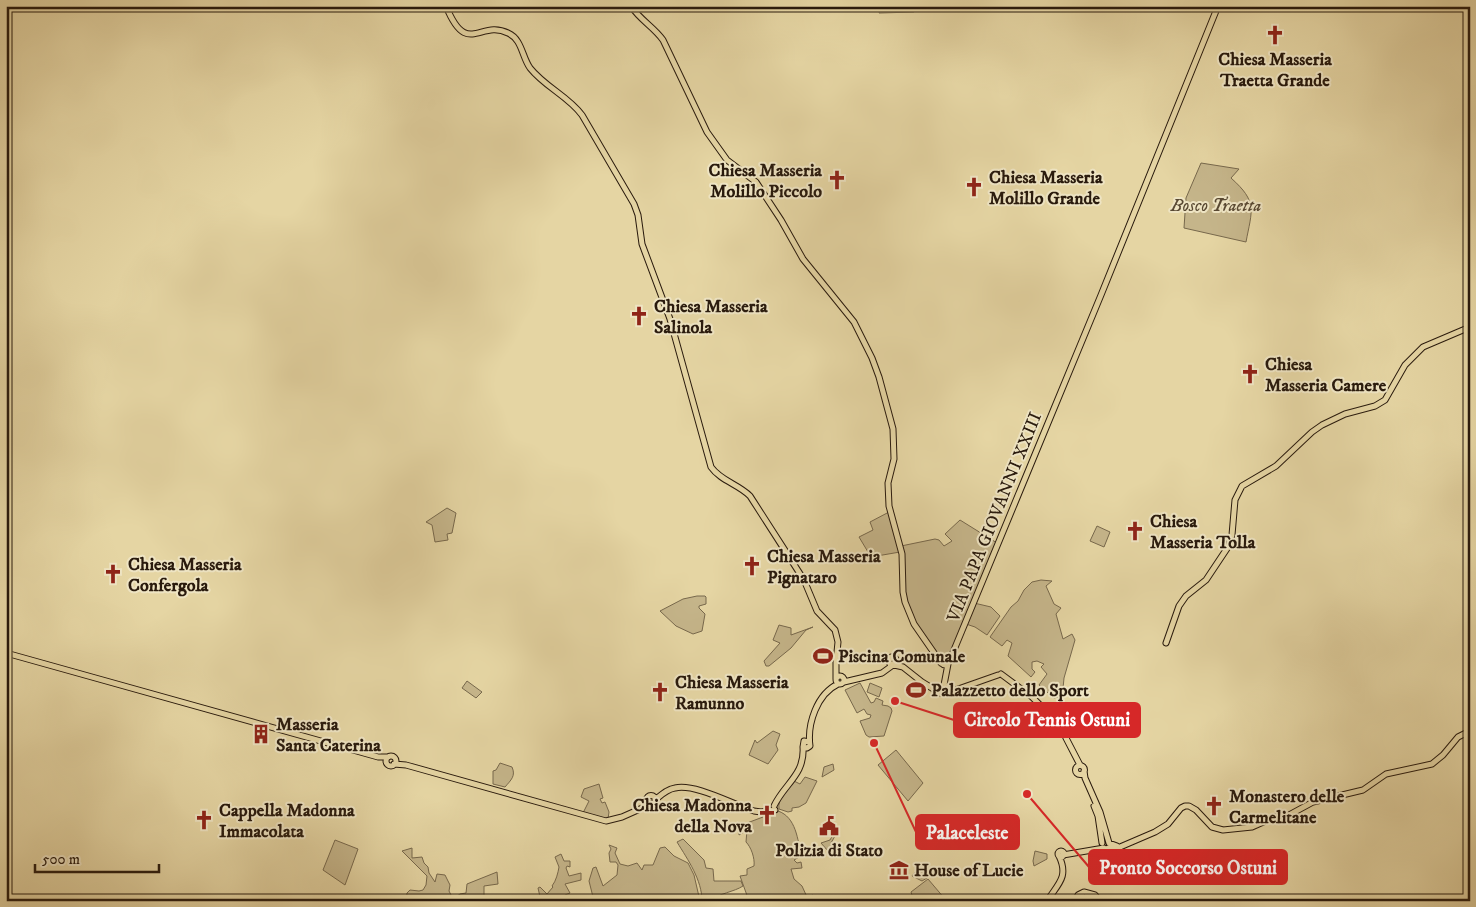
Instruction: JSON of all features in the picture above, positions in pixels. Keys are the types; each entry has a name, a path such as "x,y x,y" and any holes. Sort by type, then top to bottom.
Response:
{"main road":[{"path":"446,6 456,26 462,31 475,34 500,30 514,36 526,63 533,72 582,115 637,209 642,244 667,312 711,467 720,477 742,489 750,496 801,575 817,610 833,627 837,635 837,670 840,680"},
{"path":"631,6 663,40 707,132 727,160 756,182 781,220 803,259 854,322 864,341 879,377 893,429 894,459 888,484 889,505 902,554 905,602 914,624 935,654 945,661 943,689"},
{"name":"VIA PAPA GIOVANNI XXIII","path":"945,661 953,651 1218,6"},
{"path":"1166,643 1178,606 1186,596 1206,580 1228,547 1232,535 1235,500 1245,484 1276,466 1322,425 1345,414 1375,406 1385,400 1405,366 1423,347 1470,327"},
{"path":"6,653 378,757 392,756 406,765"},
{"path":"378,757 390,765 406,765 606,820 622,817 648,803 654,804 654,798 668,790 683,787 762,812 774,808 798,772 816,708 827,692 840,680 881,671 893,663 921,679 954,692 999,674"},
{"path":"943,689 957,689 999,674"},
{"path":"999,674 1030,699 1058,726 1063,726 1061,731 1078,766 1076,771 1081,773 1098,816 1105,845"},
{"path":"1047,901 1063,877 1062,855 1092,850 1093,848 1105,845 1123,846 1164,828 1181,808 1189,806 1196,810 1212,827 1223,830 1252,827 1276,816 1289,816 1308,804 1364,790 1381,776 1392,771 1432,764 1443,756 1458,737 1470,731"},
{"path":"387,763 388,757"},
{"path":"394,764 395,758"},
{"path":"1075,901 1084,892 1094,895 1100,901"}],"green space":[{"path":"881,6 914,6 914,12 879,13"},
{"name":"Bosco Traetta","path":"1201,163 1239,169 1231,178 1246,194 1251,207 1246,242 1184,228 1186,198"},
{"path":"447,508 456,513 452,533 447,534 448,540 435,542 432,525 426,522"},
{"path":"889,512 900,552 871,557 859,537 873,530 870,522"},
{"path":"960,520 997,543 952,651 946,657 936,653 915,621 907,602 901,546 935,539 939,540 944,546 952,541 945,534"},
{"path":"1097,526 1110,532 1104,547 1090,541"},
{"path":"1041,580 1052,581 1046,586 1054,604 1061,608 1056,614 1063,639 1072,634 1075,640 1064,678 1062,699 1054,698 1039,685 1047,674 1041,667 1044,664 1037,661 1032,662 1032,669 1035,672 1031,677 1008,656 1012,643 1007,640 1002,646 990,637 1011,607 1018,601 1024,590 1032,582"},
{"path":"697,596 706,597 706,604 699,606 705,614 702,631 693,634 676,626 660,611 683,599"},
{"path":"974,603 991,607 1000,616 987,635 975,627 966,624"},
{"path":"779,625 791,628 791,635 813,627 806,630 791,648 769,666 766,666 764,661 780,643 773,640"},
{"path":"467,681 482,692 476,698 462,688"},
{"path":"860,683 871,703 876,698 883,701 882,705 891,708 892,711 884,736 869,737 866,735 860,721 870,718 871,715 867,714 864,709 857,713 845,690"},
{"path":"870,683 882,688 879,697 867,692"},
{"path":"773,731 780,734 776,745 778,750 768,764 749,755 755,740 757,743"},
{"path":"896,750 923,783 908,801 878,765"},
{"path":"500,763 512,767 513,770 512,778 505,787 493,784 493,771 496,770"},
{"path":"833,764 834,770 822,777 824,767"},
{"path":"805,777 817,781 806,803 792,808 792,811 788,812 779,809 781,798 789,787 794,781 800,784"},
{"path":"599,784 603,798 600,799 602,803 605,802 609,812 608,819 583,813 589,801 581,797 584,789"},
{"path":"778,811 789,818 797,836 801,856 794,860 797,863 801,862 802,868 791,869 794,879 802,886 807,897 813,895 815,901 749,901 740,876 747,875 747,869 754,866 754,860 746,842 747,830 739,835 739,828 742,829 747,823 763,817 762,814"},
{"path":"834,833 835,836 831,843 832,850 828,851 821,843 830,840"},
{"path":"683,839 704,860 706,868 713,869 714,881 741,881 743,886 718,896 711,901 702,901 700,885 690,863 677,842"},
{"path":"335,840 358,849 345,885 323,870"},
{"path":"609,845 617,848 615,853 620,864 628,866 637,863 642,870 644,865 653,865 660,848 665,847 674,856 688,863 694,875 700,901 698,896 690,901 659,901 638,896 626,901 594,901 589,881 593,868 596,867 603,886 617,875 618,865 616,862 610,862 609,853 611,849"},
{"path":"412,848 412,858 422,857 435,882 437,874 445,875 450,885 449,891 453,899 460,894 466,893 467,884 497,872 498,884 484,886 484,897 480,901 406,901 407,893 410,890 423,890 426,885 427,876 402,851"},
{"path":"1035,851 1047,854 1047,859 1034,866 1033,861"},
{"path":"561,854 564,861 570,861 570,867 567,866 566,868 569,876 581,873 581,880 565,884 570,893 565,895 566,901 541,901 538,888 540,887 547,894 553,887 559,867 555,857"},
{"path":"919,867 927,878 922,881 912,876"},
{"path":"928,879 945,901 914,901 911,892"}],"place":[{"name":"Chiesa Masseria Traetta Grande","path":"1275,35"},
{"name":"Chiesa Masseria Molillo Piccolo","path":"837,180"},
{"name":"Chiesa Masseria Molillo Grande","path":"974,187"},
{"name":"Chiesa Masseria Salinola","path":"639,316"},
{"name":"Chiesa Masseria Camere","path":"1250,374"},
{"name":"Chiesa Masseria Tolla","path":"1135,531"},
{"name":"Chiesa Masseria Pignataro","path":"752,566"},
{"name":"Chiesa Masseria Confergola","path":"113,574"},
{"name":"Piscina Comunale","path":"823,656"},
{"name":"Palazzetto dello Sport","path":"916,690"},
{"name":"Chiesa Masseria Ramunno","path":"660,692"},
{"name":"Circolo Tennis Ostuni","path":"895,701"},
{"name":"Masseria Santa Caterina","path":"261,734"},
{"name":"Palaceleste","path":"874,743"},
{"name":"Pronto Soccorso Ostuni","path":"1027,794"},
{"name":"Monastero delle Carmelitane","path":"1214,806"},
{"name":"Chiesa Madonna della Nova","path":"767,815"},
{"name":"Cappella Madonna Immacolata","path":"204,820"},
{"name":"Polizia di Stato","path":"829,826"},
{"name":"House of Lucie","path":"899,870"}]}
